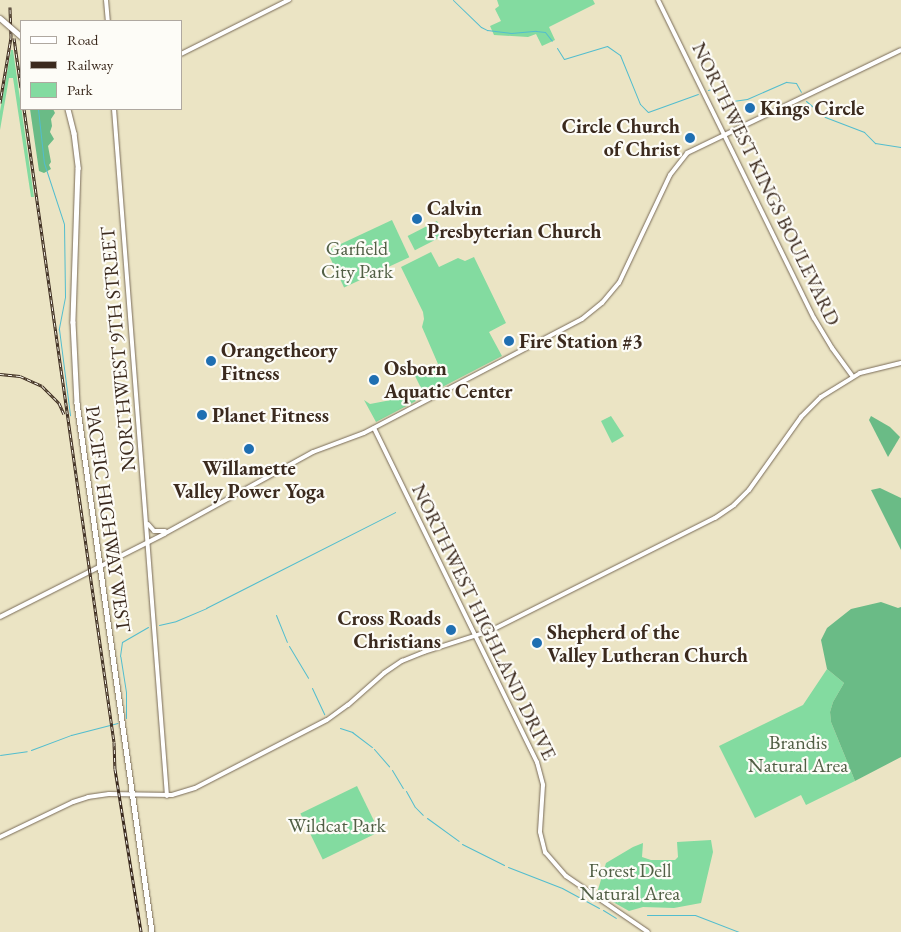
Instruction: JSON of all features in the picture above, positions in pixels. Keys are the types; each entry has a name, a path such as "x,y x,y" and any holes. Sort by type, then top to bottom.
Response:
{"highway":[{"path":"0,18 20,35"},
{"name":"PACIFIC HIGHWAY WEST","path":"68,110 74,133 78,168 74,322 75,382 99,566 152,932"}],"main road":[{"path":"106,0 108,20"},
{"path":"182,54 289,0"},
{"name":"NORTHWEST KINGS BOULEVARD","path":"658,0 814,318 852,376"},
{"path":"0,617 175,528 313,452 374,428 573,324 594,311 614,291 626,272 674,168 687,153 901,50"},
{"name":"NORTHWEST 9TH STREET","path":"114,110 167,796"},
{"path":"0,837 80,799 101,795 167,796 198,787 327,720 348,705 384,673 402,662 424,652 476,636 612,571 726,511 749,490 809,409 829,390 852,376 880,367 901,363"},
{"name":"NORTHWEST HIGHLAND DRIVE","path":"374,428 540,770 543,792 540,832 548,858 569,878 648,932"},
{"path":"147,523 155,531 175,528"}],"green space":[{"path":"497,0 593,0 595,4 549,27 555,40 542,46 536,34 528,37 494,35 490,26 501,21 495,9 499,6"},
{"path":"11,50 13,50 20,110 22,110 34,197 31,197 13,78 9,78 0,130 0,111"},
{"path":"30,110 54,110 55,113 51,119 52,126 50,132 54,139 48,146 51,169 44,173 39,171"},
{"name":"Garfield City Park","path":"392,220 409,257 344,288 327,250"},
{"path":"437,221 444,235 415,250 408,236"},
{"path":"431,252 439,267 458,258 465,261 474,257 506,323 489,332 502,356 425,396 410,366 414,371 424,367 428,370 438,364 422,327 423,312 401,267"},
{"path":"412,396 416,401 376,422 364,400 370,404"},
{"path":"611,416 624,436 612,443 601,421"},
{"path":"871,416 890,427 900,437 888,457 869,420"},
{"path":"880,488 901,498 901,550 871,490"},
{"path":"881,602 898,608 901,607 901,757 855,781 831,722 830,712 833,702 844,683 827,669 821,640 827,628 851,609"},
{"name":"Brandis Natural Area","path":"827,669 844,683 833,702 830,712 831,722 855,781 806,805 801,795 755,818 719,746 803,705"},
{"name":"Wildcat Park","path":"357,786 379,832 323,859 300,814"},
{"name":"Forest Dell Natural Area","path":"711,840 713,852 701,903 674,908 643,907 629,911 597,893 606,863 633,847 643,843 642,857 651,860 675,860 678,857 677,842"}],"waterway":[{"path":"453,0 481,27 487,30 511,33 545,32 552,41"},
{"path":"557,48 564,59 607,46 620,55 640,104 648,112 698,94"},
{"path":"708,90 719,87 724,88 733,101 747,99 786,82 796,83 801,92"},
{"path":"806,101 825,117 864,132 875,143 901,147"},
{"path":"38,110 44,163 64,224 65,297 59,329 70,415"},
{"path":"159,625 176,621 206,608 395,512"},
{"path":"276,615 287,642"},
{"path":"126,718 126,692 120,656 122,642 148,627"},
{"path":"289,646 308,678"},
{"path":"312,688 324,714"},
{"path":"31,750 71,735 117,723"},
{"path":"340,728 352,732 372,747"},
{"path":"374,749 389,766"},
{"path":"0,755 27,751"},
{"path":"392,770 403,788"},
{"path":"406,791 415,807 423,815"},
{"path":"427,818 459,841"},
{"path":"462,844 504,865"},
{"path":"508,867 562,888 599,908"},
{"path":"603,910 616,918"},
{"path":"647,915 695,915 739,932"}],"railway":[{"path":"0,103 11,37 10,7"},
{"path":"14,38 20,81"},
{"path":"24,110 114,742 115,769 141,932"},
{"path":"0,374 20,376 42,386 59,403 64,414"}],"place":[{"name":"Kings Circle","path":"750,108"},
{"name":"Circle Church of Christ","path":"690,138"},
{"name":"Calvin Presbyterian Church","path":"417,219"},
{"name":"Fire Station #3","path":"509,341"},
{"name":"Orangetheory Fitness","path":"211,361"},
{"name":"Osborn Aquatic Center","path":"374,380"},
{"name":"Planet Fitness","path":"202,415"},
{"name":"Willamette Valley Power Yoga","path":"249,449"},
{"name":"Cross Roads Christians","path":"451,630"},
{"name":"Shepherd of the Valley Lutheran Church","path":"537,643"}]}
